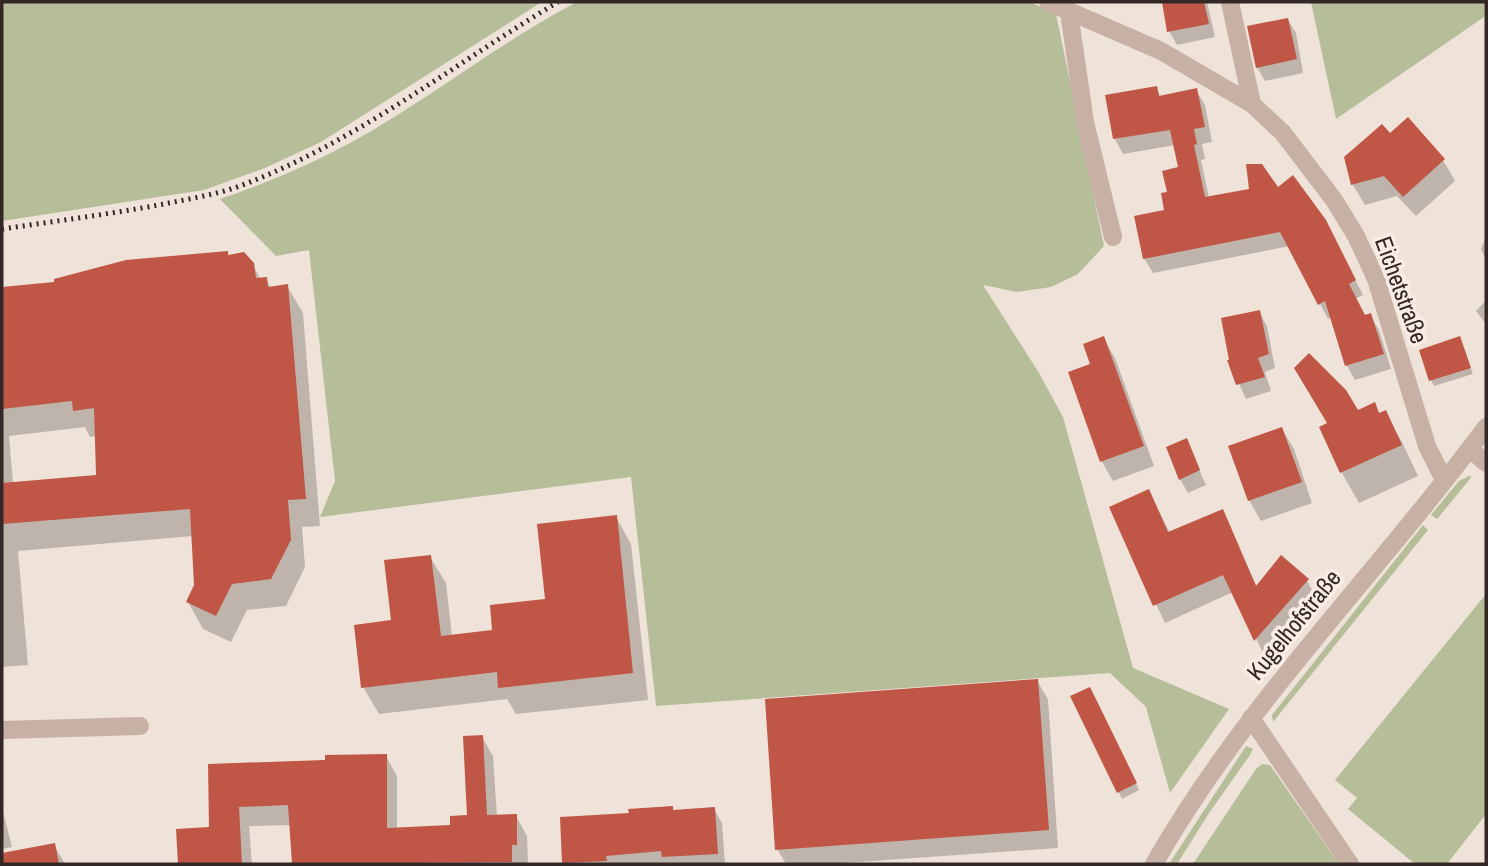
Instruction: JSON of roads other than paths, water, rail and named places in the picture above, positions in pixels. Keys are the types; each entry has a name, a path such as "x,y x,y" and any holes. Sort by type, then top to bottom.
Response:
{"street":[{"name":"Eichetstraße","path":"1048,2 1161,51 1252,104 1283,133 1334,200 1356,236 1376,279 1427,446 1444,480"},
{"path":"1230,2 1252,104"},
{"path":"1069,12 1085,122 1113,237"},
{"name":"Kugelhofstraße","path":"1154,864 1209,776 1251,718 1486,427"},
{"path":"1470,449 1486,463"},
{"path":"1251,718 1350,864"},
{"path":"2,730 140,726"}],"railway":[{"path":"2,229 144,208 237,187 322,149 362,126 558,2"}]}
